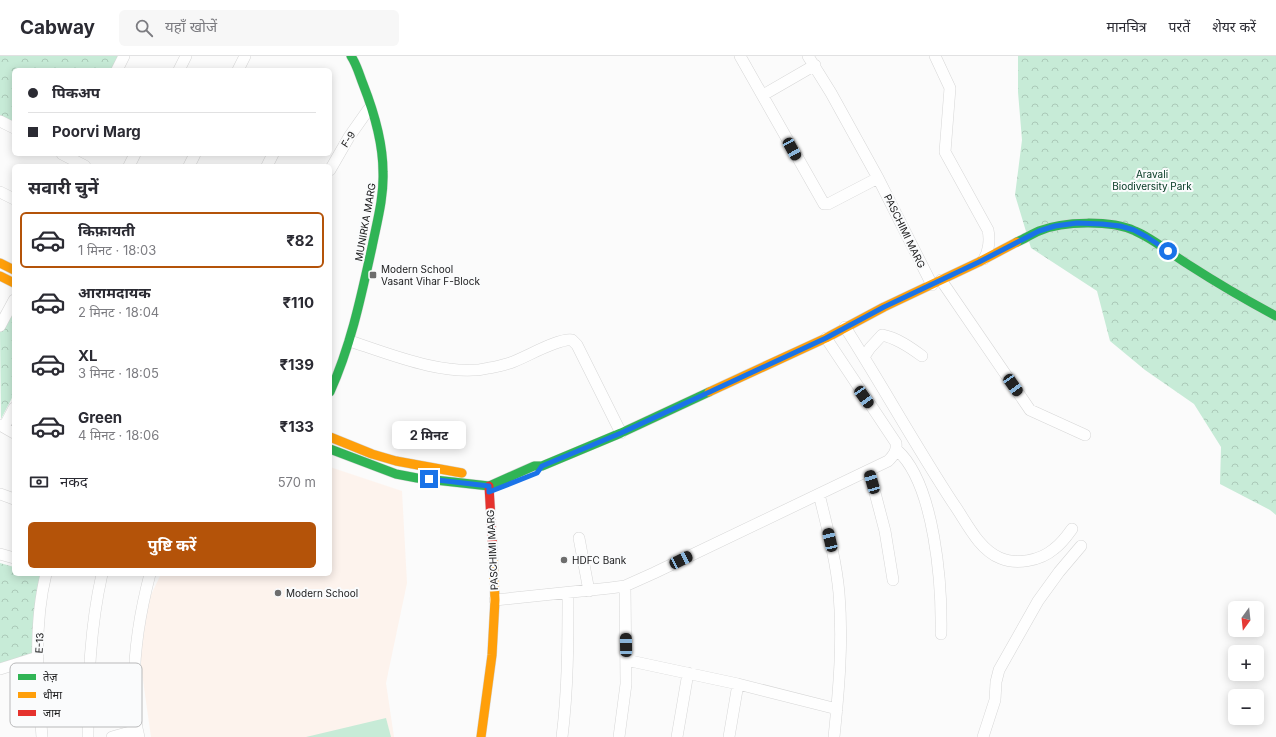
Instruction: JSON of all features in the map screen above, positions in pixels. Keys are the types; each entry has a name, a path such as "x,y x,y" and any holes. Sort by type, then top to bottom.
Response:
{"street":[{"path":"118,68 124,56"},
{"path":"180,68 186,56"},
{"path":"239,68 245,56"},
{"path":"740,56 824,204 828,204 878,178"},
{"name":"PASCHIMI MARG","path":"808,56 815,65 936,283 1030,410 1085,435"},
{"path":"935,56 950,88 945,152 988,230 989,241 984,259"},
{"name":"MUNIRKA MARG","path":"332,375 338,362 348,330 378,187 378,145 351,58"},
{"name":"MUNIRKA MARG","path":"332,387 350,341 381,205 383,186 384,164 371,104 351,58"},
{"path":"763,96 815,65"},
{"name":"F-9","path":"332,167 368,110"},
{"path":"0,121 12,127"},
{"path":"70,156 82,164"},
{"path":"0,192 12,198"},
{"path":"332,450 396,474 489,489 537,473 542,466 621,433 826,338 884,307 936,283 1039,231 1055,226 1077,223 1102,224 1120,226 1134,230 1147,237 1188,266 1276,316"},
{"path":"0,263 12,269"},
{"path":"0,276 12,282"},
{"path":"0,326 12,304"},
{"path":"846,327 939,481 976,537 988,550 1007,560 1028,560 1054,550 1072,529"},
{"path":"864,357 882,335 898,340 922,356"},
{"path":"495,600 625,586 888,461 894,456 896,443 826,338"},
{"path":"350,341 424,364 466,371 487,369 510,363 562,341 572,340 577,345 621,433"},
{"path":"12,411 2,426 12,432"},
{"path":"332,438 372,454 390,459 476,477 489,489"},
{"path":"896,450 905,457 909,463 921,491 929,517 936,551 940,584 942,634"},
{"path":"868,470 885,531 894,580"},
{"name":"PASCHIMI MARG","path":"481,737 492,655 495,600 489,489"},
{"path":"0,494 12,498"},
{"path":"819,494 836,568 839,594 840,660 834,737"},
{"path":"579,538 589,591"},
{"path":"983,737 995,700 996,682 999,670 1038,601 1059,572 1081,546"},
{"path":"0,554 12,557"},
{"name":"E-13","path":"38,663 41,608 46,576"},
{"path":"90,663 96,599 102,576"},
{"path":"134,663 143,601 149,576"},
{"path":"619,737 626,684 625,586"},
{"path":"562,737 567,686 568,593"},
{"path":"19,663 38,657"},
{"path":"626,660 738,684 837,709"},
{"path":"0,669 10,666"},
{"path":"677,737 688,673"},
{"path":"729,737 738,684"},
{"name":"E-13","path":"42,727 42,737"},
{"path":"88,727 88,737"},
{"path":"112,737 138,733"}],"shaded area":[{"name":"Modern School","path":"332,468 402,491 407,583 386,683 394,737 151,737 142,673 142,663 141,663 140,659 147,603 160,576 332,576"}],"green space":[{"path":"0,56 121,56 115,68 12,68 12,122 0,116"},
{"name":"Aravali Biodiversity Park","path":"1018,56 1276,56 1276,515 1270,510 1220,484 1221,447 1194,404 1145,370 1110,341 1097,291 1031,248 1015,195 1022,140 1018,92"},
{"path":"12,310 12,398 1,419 0,331"},
{"path":"0,563 12,566 12,576 43,577 34,657 0,667"},
{"path":"386,718 391,737 306,737"}],"traffic: fast":[{"path":"332,387 350,339 378,219 383,181 383,160 380,138 367,95 351,56"},
{"path":"1017,242 1039,231 1061,225 1087,223 1125,227 1149,238 1182,261 1276,316"},
{"path":"332,450 396,474 417,478 489,486 534,466 542,466 621,433 709,392"}],"traffic: slow":[{"path":"709,392 826,338 884,307 979,262 1017,242"},
{"path":"0,263 12,269"},
{"path":"0,276 12,282"},
{"path":"332,438 372,454 396,461 462,473"},
{"path":"481,737 492,655 495,600 493,554"}],"traffic: jam":[{"path":"489,486 493,554"}],"place":[{"name":"Modern School Vasant Vihar F-Block","path":"373,275"},
{"name":"HDFC Bank","path":"564,560"},
{"name":"Modern School","path":"278,593"}],"route":[{"path":"429,479 489,486 489,492 537,473 542,466 621,433 826,338 884,307 979,262 1039,231 1055,226 1077,223 1120,226 1134,230 1168,251"}]}
